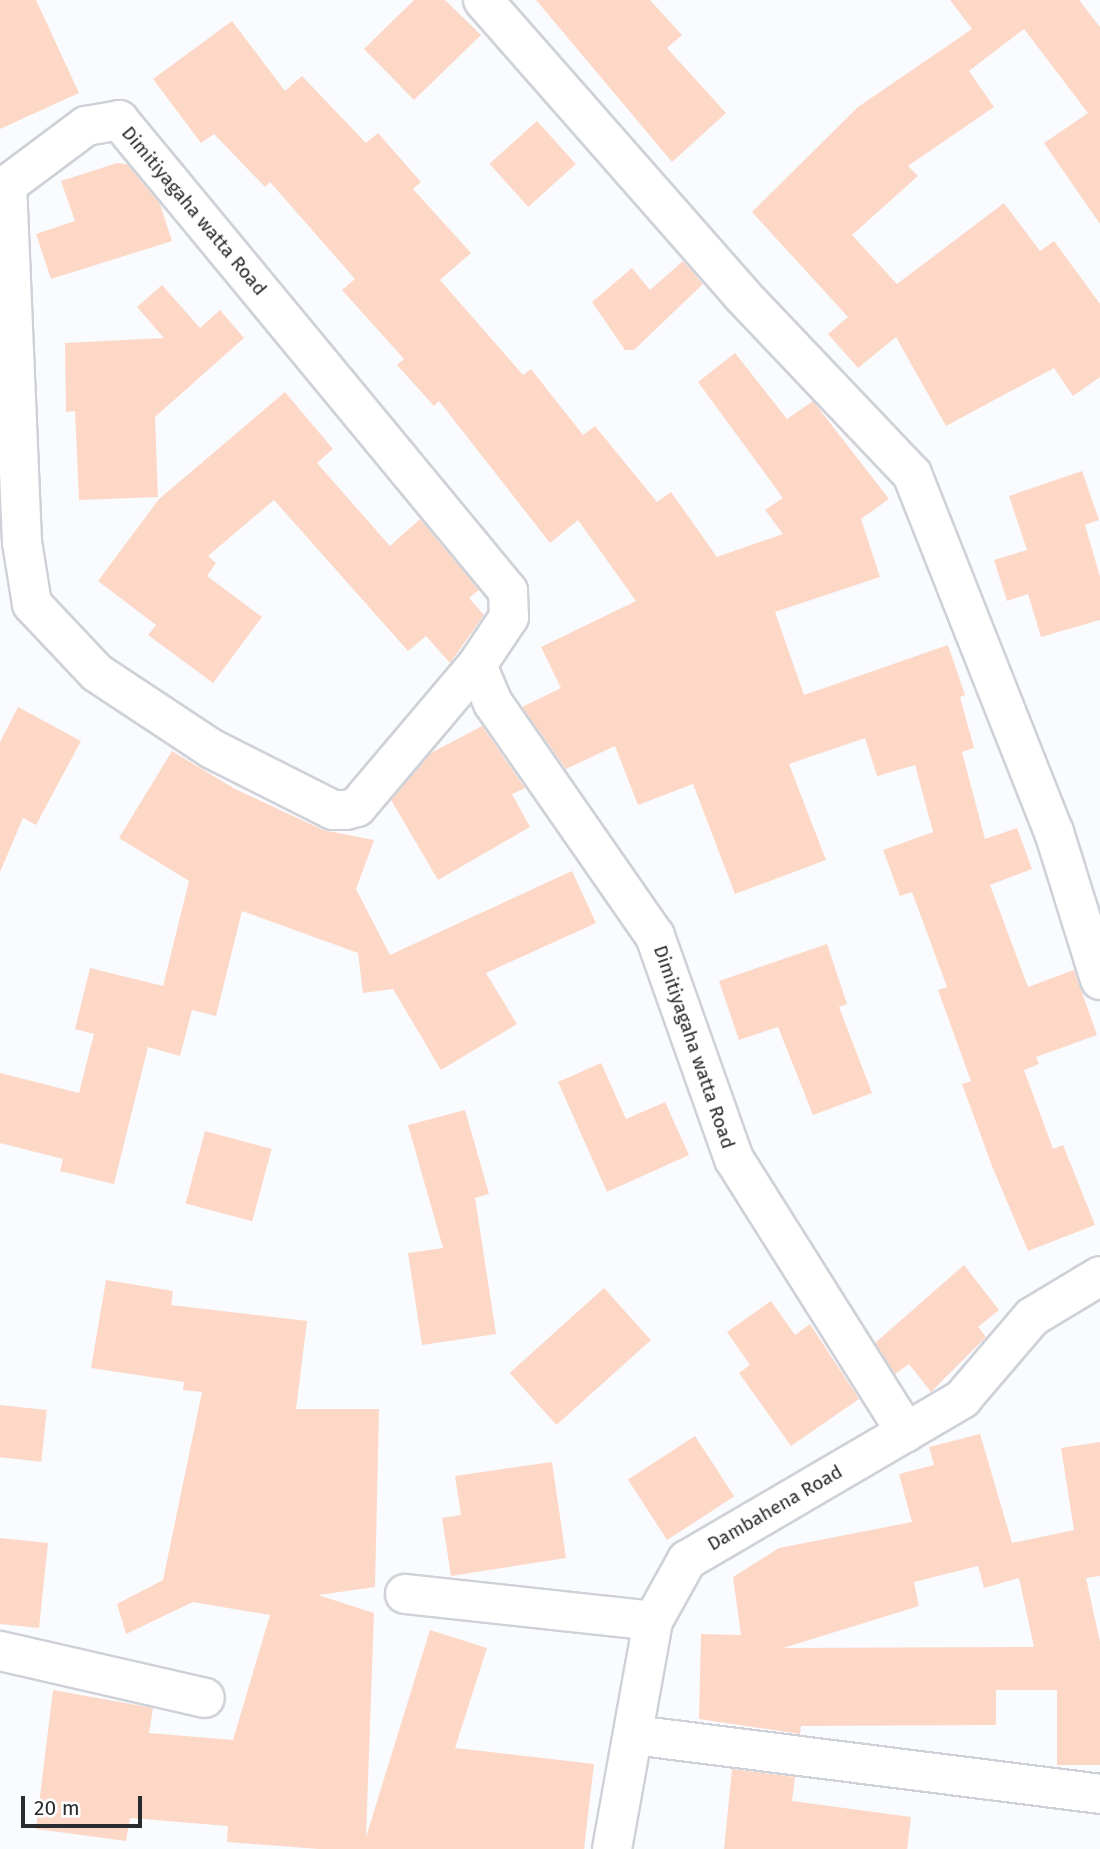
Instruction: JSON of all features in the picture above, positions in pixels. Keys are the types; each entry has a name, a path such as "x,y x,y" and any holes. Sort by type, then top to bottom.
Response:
{"street":[{"path":"483,0 741,294 912,474 1054,832 1100,980"},
{"name":"Dimitiyagaha watta Road","path":"118,120 509,592 509,617 477,665 357,807 346,810 333,810 212,749 97,673 32,604 22,542 7,185 86,126 118,120"},
{"name":"Dimitiyagaha watta Road","path":"477,665 493,703 655,936 734,1159 906,1432"},
{"name":"Dambahena Road","path":"612,1849 653,1621 688,1560 962,1399 1032,1317 1100,1276"},
{"path":"405,1594 653,1621"},
{"path":"0,1651 205,1698"},
{"path":"634,1735 1100,1794"}],"building":[{"path":"0,0 36,0 79,93 0,129"},
{"path":"414,0 445,0 481,35 414,100 364,49"},
{"path":"536,0 650,0 682,35 667,48 726,113 672,162"},
{"path":"950,0 1079,0 1100,27 1100,224 1044,143 1088,113 1024,29 969,71 994,107 908,166 918,176 852,235 897,284 1004,203 1040,251 1054,241 1100,304 1100,377 1073,396 1054,368 946,426 896,337 858,368 828,334 848,317 752,212 858,107 972,29"},
{"path":"232,21 285,91 302,76 366,143 378,133 421,182 413,189 471,253 440,280 523,375 531,369 583,435 595,426 657,502 671,492 717,557 783,534 765,510 783,498 698,382 735,353 787,419 813,401 889,499 861,519 880,577 775,612 804,695 948,645 965,695 960,697 974,748 962,752 985,839 1017,828 1032,869 990,885 1028,987 1074,970 1097,1035 1036,1057 1039,1064 1024,1070 1053,1149 1063,1145 1095,1225 1028,1251 992,1166 962,1084 971,1081 938,990 947,987 912,892 900,896 883,850 933,832 915,765 877,776 865,738 789,764 826,860 735,894 693,784 638,805 615,746 566,769 522,707 561,688 541,647 636,601 578,520 550,543 439,401 434,406 397,365 404,359 342,290 355,279 270,182 265,187 214,134 201,143 153,79"},
{"path":"537,121 576,164 528,207 489,164"},
{"path":"117,163 127,164 160,204 172,241 51,279 36,234 75,221 61,181"},
{"path":"683,261 703,284 634,350 625,350 592,302 632,268 650,290"},
{"path":"162,285 200,328 220,310 244,338 155,417 158,497 79,500 75,411 66,412 65,343 164,338 137,307"},
{"path":"285,392 333,449 317,463 390,546 420,519 479,590 469,598 484,615 450,663 426,636 408,651 274,500 208,556 216,563 207,576 262,617 213,683 148,635 156,625 98,581 159,499"},
{"path":"1082,471 1099,520 1085,525 1100,577 1100,620 1041,637 1028,594 1007,601 994,560 1027,550 1009,496"},
{"path":"18,707 81,741 36,825 23,818 0,872 0,742"},
{"path":"482,726 525,788 512,794 530,827 438,880 391,800 431,753"},
{"path":"172,751 235,789 323,830 374,840 356,889 390,955 572,871 596,923 486,973 517,1024 441,1070 393,989 363,993 358,953 242,911 216,1016 192,1010 180,1056 148,1047 114,1184 60,1171 63,1159 0,1143 0,1073 79,1093 94,1034 75,1029 90,968 163,986 189,881 119,838"},
{"path":"827,944 847,1004 839,1007 872,1093 813,1115 778,1027 739,1040 719,981"},
{"path":"601,1063 626,1119 665,1102 689,1155 607,1192 558,1082"},
{"path":"465,1110 489,1194 475,1198 496,1334 422,1345 408,1253 443,1248 408,1125"},
{"path":"205,1131 272,1149 252,1221 186,1203"},
{"path":"964,1265 999,1310 978,1327 986,1337 931,1392 909,1364 895,1374 875,1343"},
{"path":"106,1280 173,1291 171,1305 307,1321 296,1409 379,1409 375,1587 318,1595 374,1613 366,1837 430,1630 487,1648 455,1748 594,1764 584,1849 319,1849 227,1842 228,1826 130,1818 126,1841 36,1829 53,1690 153,1708 149,1733 233,1740 270,1615 193,1602 126,1634 117,1604 163,1580 202,1392 183,1390 184,1382 91,1368"},
{"path":"604,1288 651,1340 556,1425 510,1373"},
{"path":"771,1301 795,1335 810,1324 859,1399 791,1446 739,1373 750,1365 727,1332"},
{"path":"0,1405 47,1410 41,1462 0,1457"},
{"path":"980,1434 1012,1543 1074,1530 1061,1448 1100,1442 1100,1576 1086,1578 1100,1642 1100,1765 1057,1765 1057,1690 996,1690 996,1725 801,1726 800,1734 699,1719 701,1634 741,1635 733,1577 779,1548 912,1522 899,1474 934,1465 929,1447","holes":["978,1566 984,1588 1019,1578 1034,1647 783,1648 919,1606 914,1582"]},
{"path":"695,1436 734,1496 667,1540 628,1480"},
{"path":"552,1462 566,1558 451,1576 442,1518 461,1515 455,1476"},
{"path":"0,1538 48,1543 39,1628 0,1624"},
{"path":"732,1769 795,1777 792,1801 911,1817 907,1849 724,1849"}]}
